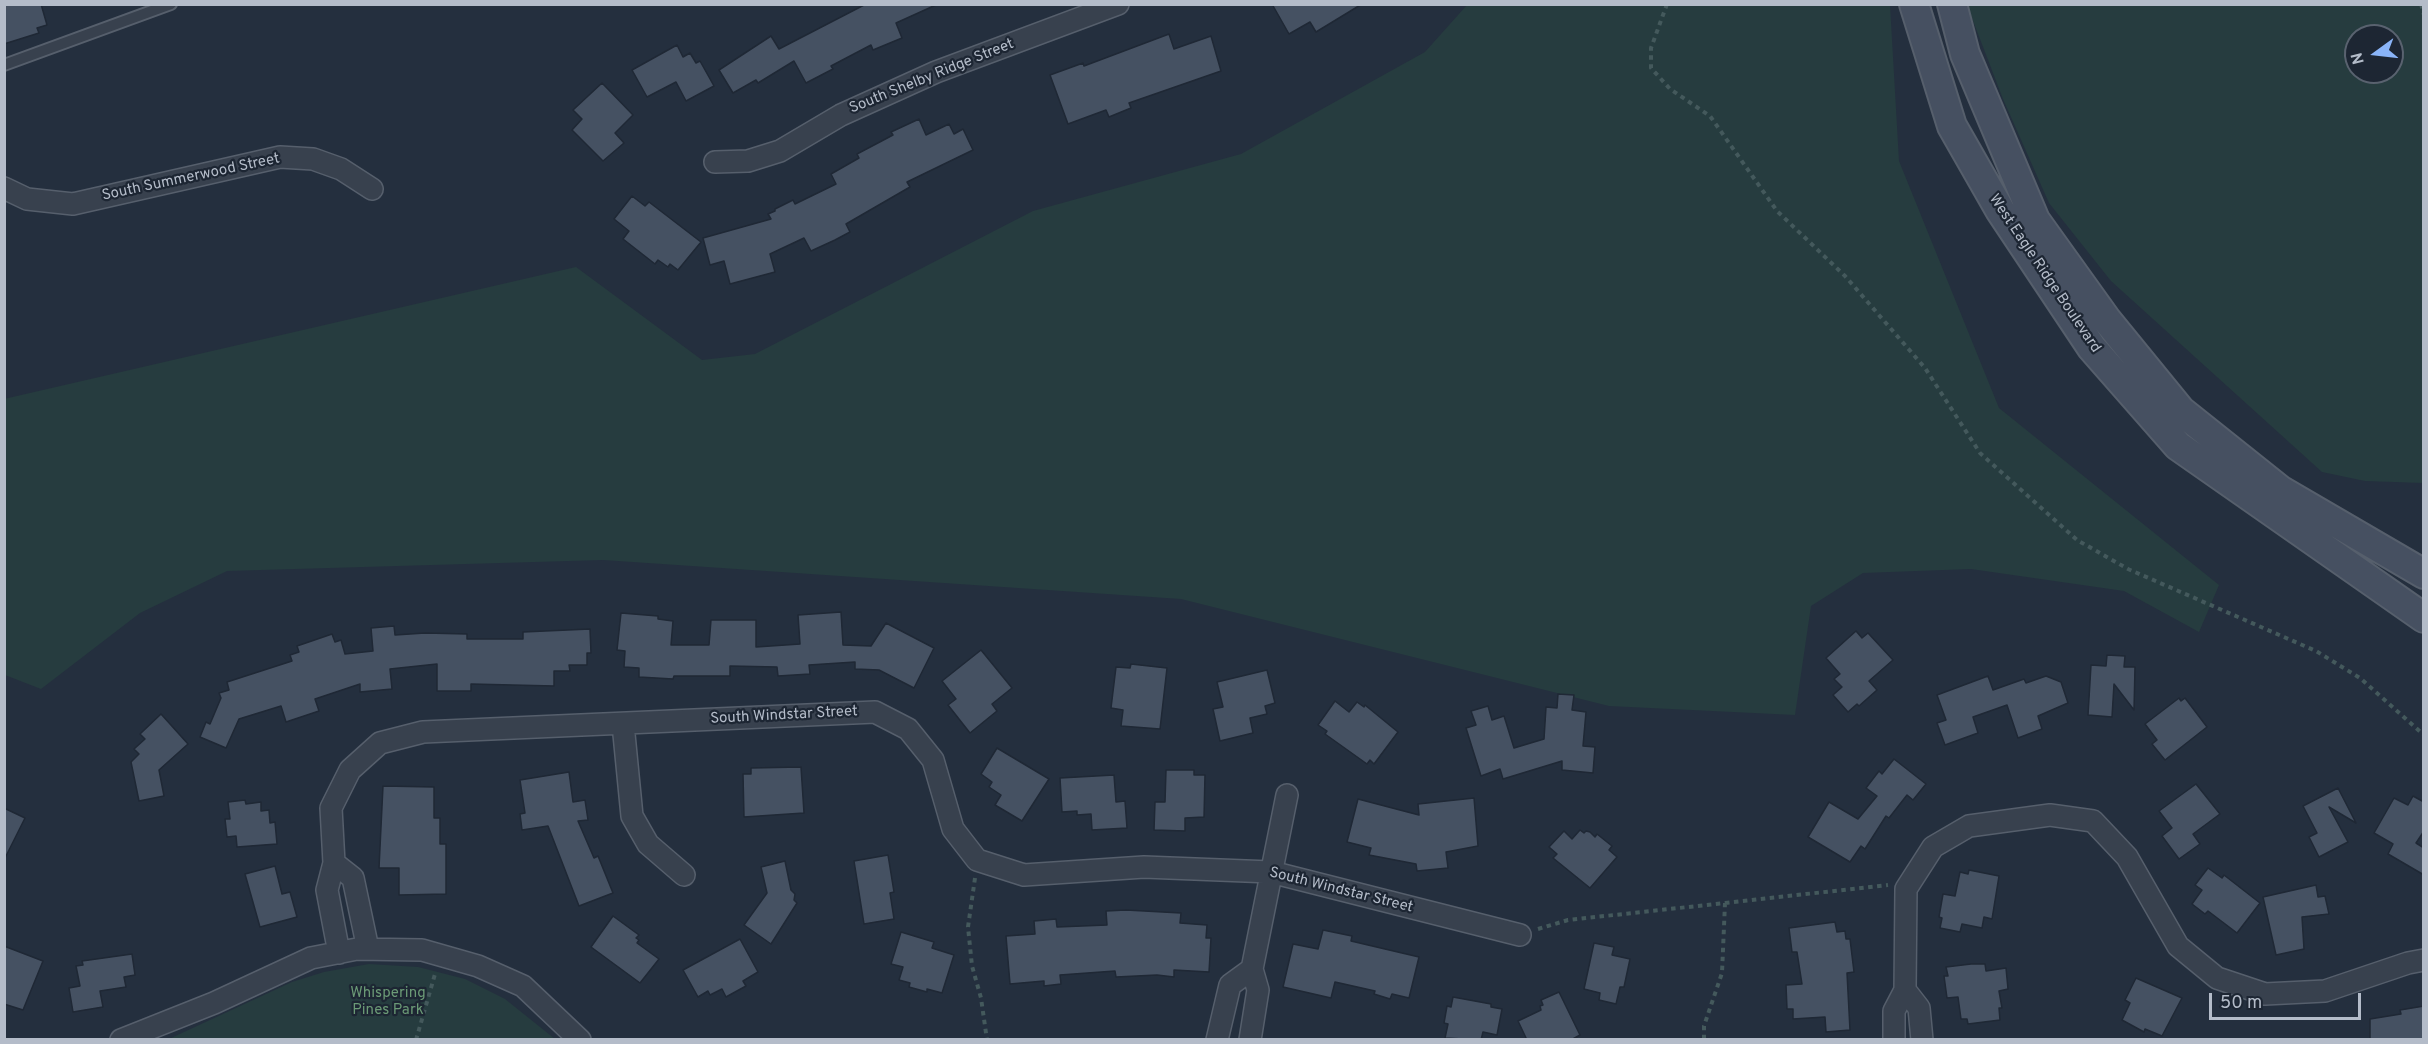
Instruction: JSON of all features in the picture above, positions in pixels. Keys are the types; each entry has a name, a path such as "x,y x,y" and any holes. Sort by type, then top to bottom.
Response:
{"street":[{"name":"South Shelby Ridge Street","path":"715,162 748,161 780,151 841,115 936,72 1118,4"},
{"name":"West Eagle Ridge Boulevard","path":"1914,4 1952,126 2000,210 2092,348 2178,446 2424,618"},
{"name":"West Eagle Ridge Boulevard","path":"1952,4 1965,54 2035,220 2106,319 2173,402 2181,411 2280,490 2424,574"},
{"name":"South Summerwood Street","path":"4,188 27,199 73,204 280,157 313,159 341,169 372,189"},
{"name":"South Windstar Street","path":"339,953 327,890 334,863 331,808 350,770 381,743 423,732 875,712 908,729 933,760 953,829 977,861 1024,875 1144,867 1271,872 1520,935"},
{"path":"624,724 632,816 648,844 684,875"},
{"path":"1250,1040 1258,990 1252,969 1287,795"},
{"path":"1894,1040 1894,1011 1905,990 1906,889 1933,847 1969,826 2050,815 2093,821 2127,857 2178,946 2217,978 2265,994 2325,992 2408,963 2424,960"},
{"path":"334,863 352,878 368,949"},
{"path":"121,1040 214,1003 311,958 368,949 422,950 478,966 523,986 580,1040"},
{"path":"1216,1040 1230,985 1252,969"},
{"path":"1905,990 1919,1008 1922,1040"}],"lane":[{"path":"4,65 171,4"}],"path":[{"path":"1667,4 1651,48 1651,68 1670,89 1710,116 1777,211 1845,276 1925,368 1980,453 2078,540 2128,569 2316,651 2360,678 2424,735"},
{"path":"2421,4 2424,15"},
{"path":"977,861 968,927 972,966 981,998 987,1040"},
{"path":"1520,935 1568,920 1911,882"},
{"path":"1704,1040 1704,1026 1722,973 1725,903"},
{"path":"416,1040 440,956"}],"green space":[{"path":"1467,5 1890,5 1899,161 1999,408 2219,585 2199,632 2124,591 1971,569 1863,573 1811,606 1795,715 1609,706 1181,599 603,560 227,571 140,613 41,689 5,675 4,399 576,267 702,360 755,354 1033,211 1241,154 1425,52"},
{"path":"1967,5 2423,5 2423,483 2365,481 2322,472 2111,281 2049,203 2003,99"},
{"name":"Whispering Pines Park","path":"369,964 418,967 465,979 505,999 555,1039 169,1039 292,982 324,972"}],"building":[{"path":"4,4 41,4 47,25 37,28 39,33 4,44"},
{"path":"866,4 938,4 896,23 902,38 873,50 871,45 831,66 833,69 806,83 794,61 758,83 756,80 733,93 719,70 771,36 779,49"},
{"path":"1272,4 1362,4 1316,32 1310,22 1289,34"},
{"path":"1169,34 1174,49 1211,36 1221,71 1129,103 1131,108 1109,117 1106,110 1068,124 1050,75 1083,63 1084,66"},
{"path":"677,45 683,57 690,53 696,63 700,61 714,86 686,101 676,82 647,97 632,70"},
{"path":"602,83 633,115 615,133 624,143 603,161 572,130 582,119 573,110"},
{"path":"919,119 926,135 949,124 954,134 963,129 973,150 907,182 910,187 846,224 850,232 835,240 811,251 804,238 770,254 775,272 730,284 724,261 710,265 703,238 771,219 768,214 775,209 793,200 795,204 836,184 831,174 859,158 857,154 893,135 891,132"},
{"path":"632,196 645,206 649,202 701,242 678,270 658,260 655,264 623,239 629,231 614,219"},
{"path":"841,612 843,645 871,646 886,623 934,648 914,688 879,670 855,669 855,662 809,665 810,674 778,676 777,667 730,666 730,676 674,676 673,679 639,677 639,668 624,667 625,651 617,650 621,613 658,616 658,619 673,621 671,645 709,645 711,620 756,620 756,647 800,644 798,615"},
{"path":"394,626 395,635 467,634 467,639 523,639 523,632 590,629 591,653 587,653 587,665 569,665 570,671 554,671 554,686 471,684 471,691 437,691 437,664 390,669 392,689 360,692 360,684 315,699 319,711 286,722 281,706 239,719 226,748 200,737 206,722 210,724 221,698 219,693 229,690 227,682 292,661 290,655 299,652 297,646 332,634 335,642 341,640 345,654 373,651 371,628"},
{"path":"1856,631 1862,638 1868,633 1893,660 1869,681 1877,690 1859,706 1857,704 1848,712 1833,695 1842,687 1834,679 1840,674 1826,658"},
{"path":"981,650 1012,688 992,704 997,711 970,733 948,705 956,699 942,681"},
{"path":"2107,655 2125,656 2124,667 2135,667 2134,710 2114,684 2112,717 2088,715 2091,665 2106,666"},
{"path":"1131,664 1167,668 1160,729 1121,726 1123,710 1111,708 1116,667 1130,668"},
{"path":"1267,670 1275,703 1265,706 1267,714 1250,718 1253,733 1220,741 1213,709 1223,707 1217,682"},
{"path":"1988,676 1993,690 2024,679 2026,683 2046,676 2061,682 2068,703 2038,716 2042,729 2018,738 2007,705 1973,717 1978,733 1945,745 1937,723 1946,720 1937,695"},
{"path":"1558,694 1574,695 1572,710 1586,712 1583,746 1595,747 1593,773 1562,770 1562,761 1503,779 1500,769 1481,776 1466,728 1476,725 1471,711 1488,706 1492,720 1504,716 1514,748 1544,739 1546,707 1557,708"},
{"path":"2179,698 2181,701 2185,698 2207,727 2165,760 2152,744 2157,740 2145,724"},
{"path":"1335,701 1349,712 1357,702 1364,707 1365,705 1398,732 1374,764 1370,760 1367,764 1325,734 1327,731 1318,725"},
{"path":"161,714 188,744 159,770 164,796 139,801 131,762 139,754 134,749 145,739 140,734"},
{"path":"997,748 1049,779 1022,821 995,805 1001,795 989,787 992,782 981,774"},
{"path":"1894,759 1926,784 1913,800 1907,795 1889,818 1886,816 1865,849 1861,846 1850,862 1808,837 1829,802 1858,819 1877,796 1866,788 1879,771 1882,774"},
{"path":"801,767 804,813 744,817 743,774 751,774 751,768"},
{"path":"1166,770 1194,770 1194,775 1205,775 1204,817 1185,818 1185,831 1154,830 1155,802 1165,802"},
{"path":"569,772 573,802 585,800 588,820 578,821 594,858 598,856 613,893 579,906 548,826 522,830 520,814 525,813 520,780"},
{"path":"1114,775 1116,802 1125,801 1127,828 1092,830 1091,814 1077,815 1077,811 1062,812 1060,778"},
{"path":"2196,784 2220,814 2193,834 2200,844 2179,859 2162,836 2172,828 2159,811"},
{"path":"383,786 434,787 434,818 440,818 440,844 446,844 446,894 399,895 399,868 379,868"},
{"path":"2338,788 2356,823 2329,807 2348,842 2319,857 2309,837 2317,833 2303,806"},
{"path":"2413,796 2424,802 2424,831 2416,843 2424,848 2424,875 2388,854 2393,844 2374,833 2394,798 2408,805"},
{"path":"1474,798 1478,846 1446,852 1448,868 1417,871 1416,864 1369,855 1371,848 1347,842 1358,799 1419,815 1418,804"},
{"path":"245,800 246,804 261,802 261,811 269,810 270,823 275,822 277,844 237,847 236,836 227,837 225,819 230,819 228,802"},
{"path":"4,808 25,818 4,860"},
{"path":"1580,830 1584,833 1590,832 1595,837 1597,834 1612,846 1609,850 1617,857 1590,888 1553,858 1557,854 1549,847 1564,831 1572,839"},
{"path":"888,855 894,892 890,893 894,919 864,924 854,861"},
{"path":"785,861 791,890 795,894 794,900 797,903 771,944 744,925 767,893 761,867"},
{"path":"275,866 282,894 290,892 297,917 260,927 245,874"},
{"path":"2208,868 2222,878 2224,875 2260,903 2237,933 2208,911 2205,914 2192,904 2202,890 2195,885"},
{"path":"1969,870 1999,876 1992,919 1984,917 1982,928 1962,924 1960,932 1940,928 1942,918 1939,917 1943,894 1955,896 1960,872 1968,874"},
{"path":"2316,885 2318,897 2325,896 2329,914 2302,917 2304,949 2276,955 2263,897"},
{"path":"1106,911 1181,913 1180,923 1207,925 1206,938 1211,938 1209,972 1174,970 1174,977 1157,975 1116,977 1115,971 1060,975 1061,984 1044,986 1044,981 1010,984 1006,936 1035,934 1034,921 1056,919 1057,927 1107,925"},
{"path":"613,916 639,935 636,938 639,940 637,943 659,959 640,983 591,947"},
{"path":"1835,922 1837,932 1845,931 1846,939 1850,939 1854,972 1847,973 1850,1030 1826,1032 1825,1017 1793,1019 1793,1009 1787,1009 1786,985 1802,984 1797,952 1792,952 1789,928"},
{"path":"1323,930 1352,936 1351,941 1419,957 1409,998 1392,994 1390,999 1374,994 1375,991 1335,982 1331,998 1283,987 1293,944 1318,949"},
{"path":"901,932 934,942 932,948 954,955 942,993 909,987 910,983 899,980 903,967 891,964"},
{"path":"740,939 758,972 743,981 746,986 726,997 722,989 710,995 708,991 698,997 683,970"},
{"path":"1594,943 1614,947 1612,955 1630,959 1624,987 1620,987 1616,1004 1599,1000 1600,993 1584,989"},
{"path":"4,946 43,961 23,1010 4,1004"},
{"path":"132,954 135,975 124,977 126,987 100,991 103,1007 73,1012 69,988 80,986 76,966 83,965 82,961"},
{"path":"1985,964 1986,971 2006,968 2008,989 1999,991 2002,1008 1999,1008 2000,1020 1968,1024 1967,1019 1961,1019 1958,997 1947,998 1944,976 1948,976 1946,967"},
{"path":"2136,978 2182,998 2162,1036 2145,1029 2144,1032 2122,1020 2130,1003 2125,1000"},
{"path":"1559,992 1580,1035 1571,1040 1527,1040 1518,1021 1541,1010 1540,1006 1543,1005 1541,1000"},
{"path":"1453,997 1491,1004 1491,1007 1502,1009 1497,1035 1483,1032 1481,1040 1445,1038 1448,1024 1444,1023 1447,1006 1451,1007"},
{"path":"2424,1006 2424,1040 2370,1040 2370,1019 2401,1014 2400,1010"}]}
